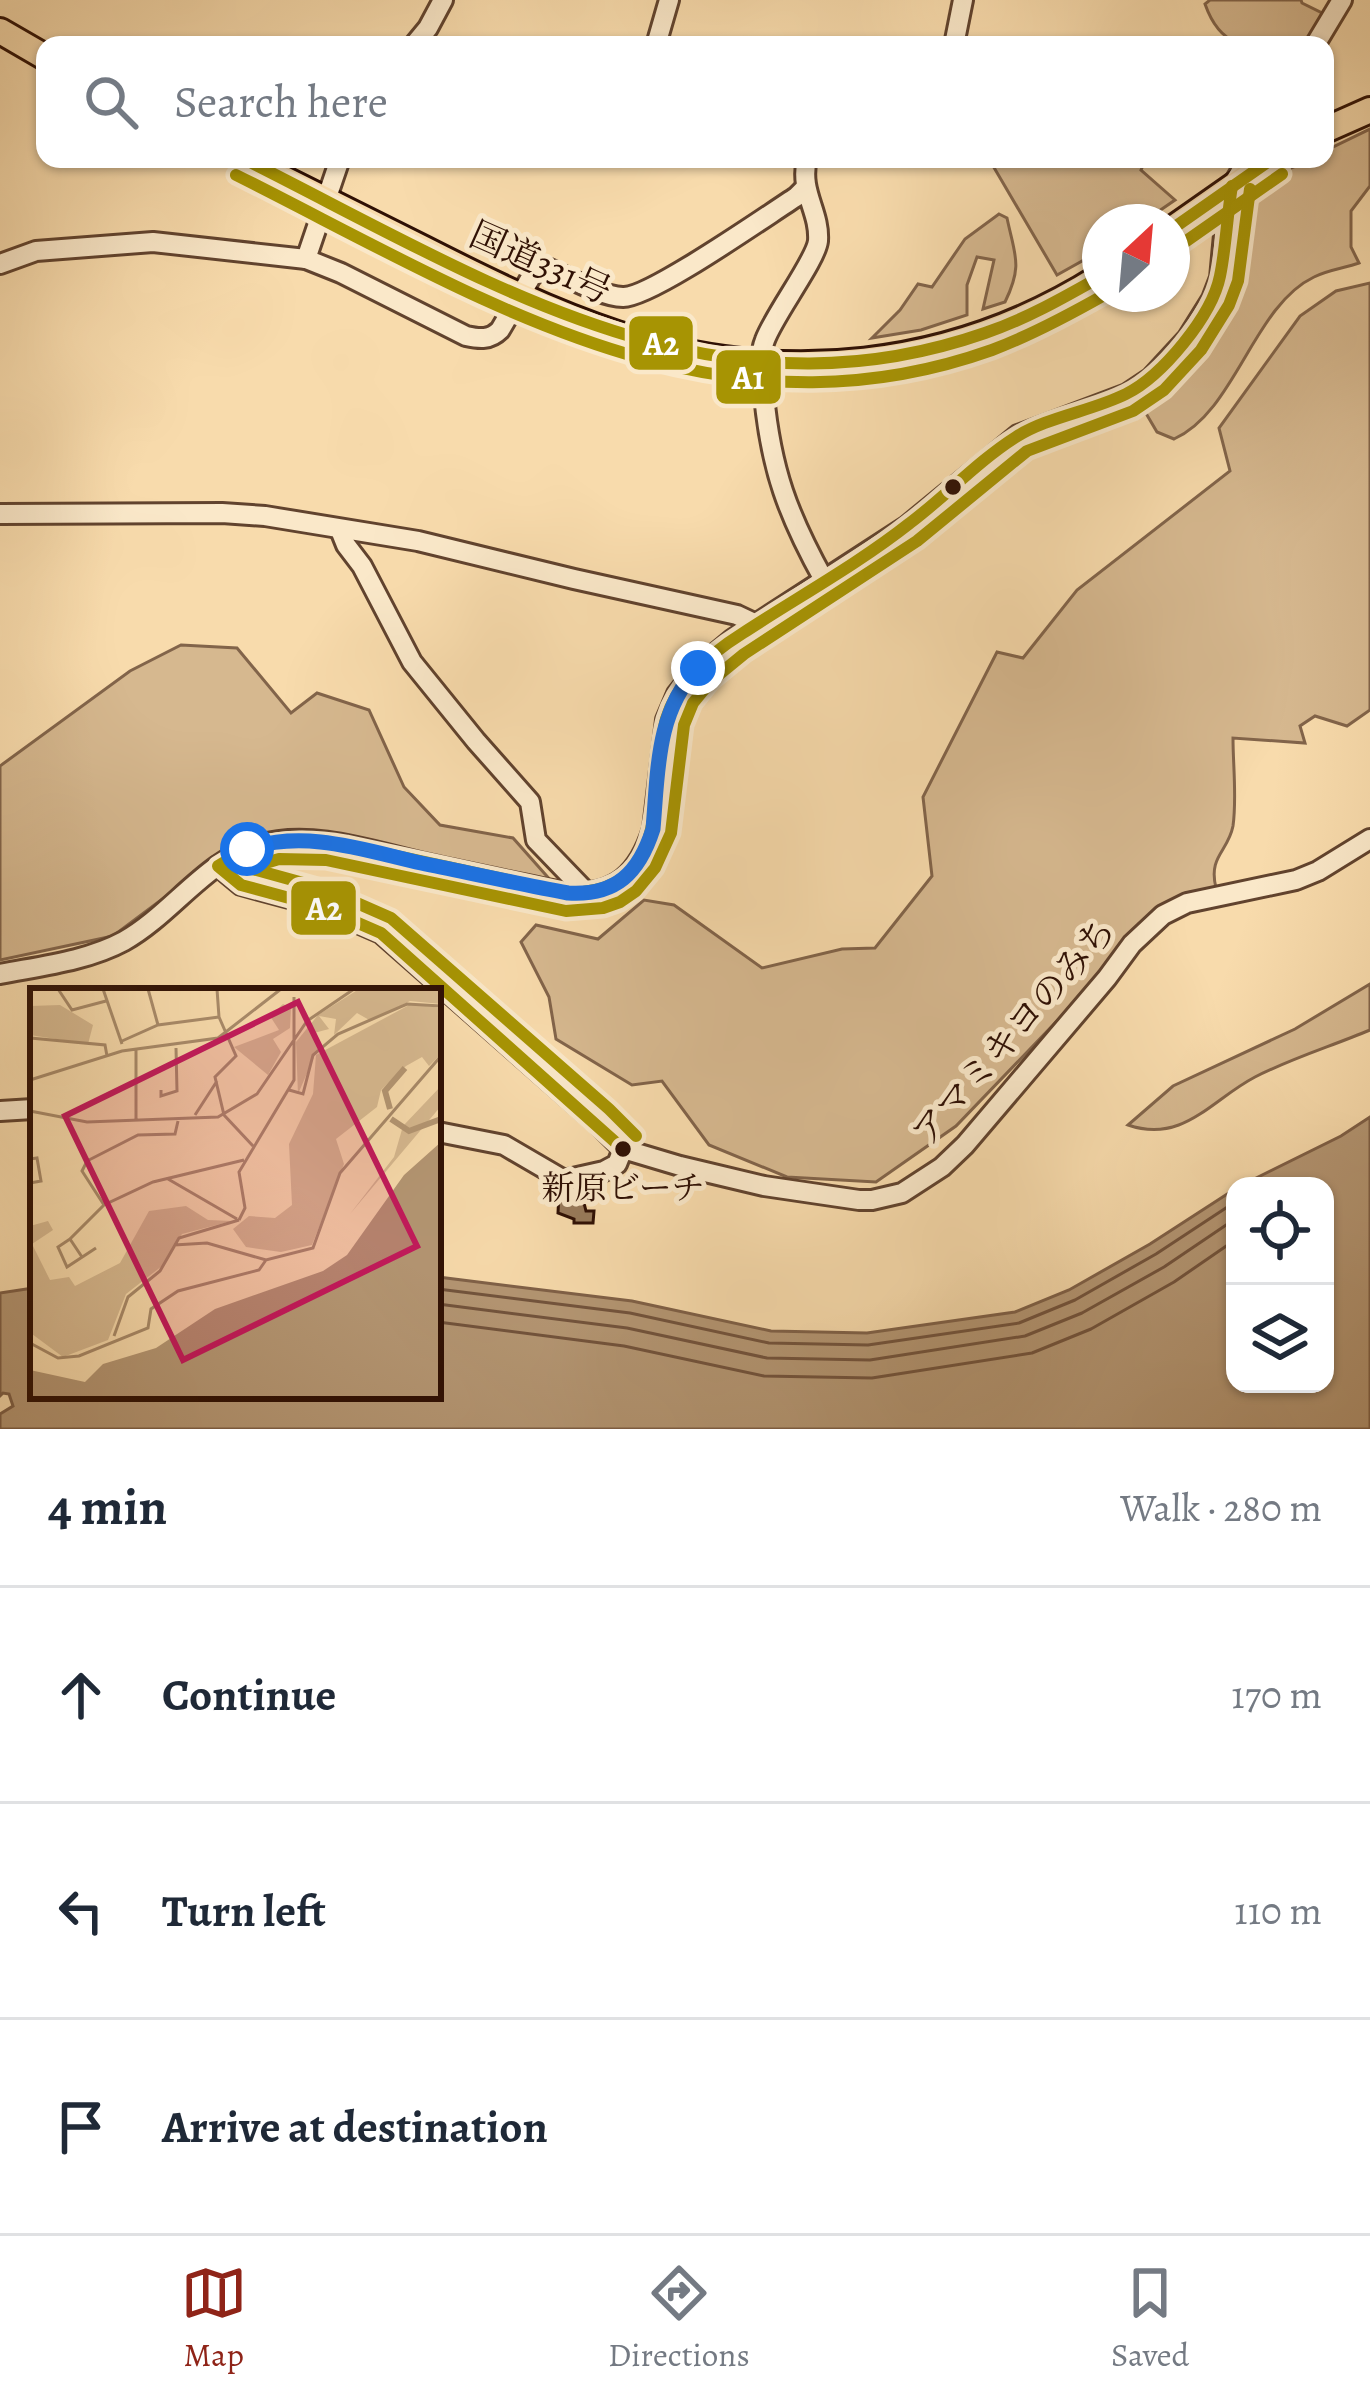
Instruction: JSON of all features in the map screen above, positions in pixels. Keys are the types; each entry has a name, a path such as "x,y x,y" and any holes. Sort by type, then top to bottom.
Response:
{"highway":[{"path":"0,31 36,52"},
{"path":"1334,126 1370,110"},
{"name":"国道331号","path":"262,168 578,321 722,360 831,365 901,356 963,341 1042,310 1082,287"},
{"path":"1190,216 1259,168"}],"street":[{"path":"421,36 443,0"},
{"path":"659,36 669,0"},
{"path":"956,36 963,0"},
{"path":"1320,36 1342,0"},
{"path":"306,259 337,168"},
{"path":"806,168 804,189 818,241 764,341 760,363 776,476 824,580"},
{"path":"0,974 94,955 126,940 231,856 281,840 370,850 542,888 588,894 608,888 628,875 648,844 663,734 677,694 698,668 756,624 908,526 1018,435 1127,394 1151,378 1187,339 1212,299 1220,278 1232,186 1243,168"},
{"path":"0,263 36,251 153,242 306,259 476,338 494,337 531,277 544,266 628,298 670,278 804,189"},
{"path":"0,514 265,516 418,541 737,614 756,624"},
{"path":"340,530 412,662 530,802 536,840 588,894"},
{"name":"アマミキヨのみち","path":"623,1149 764,1186 859,1200 902,1193 965,1145 1132,944 1162,915 1186,903 1295,880 1370,838"},
{"path":"218,866 241,885 319,906 381,933 623,1149 617,1164 604,1171 564,1180 504,1145 441,1133"},
{"path":"0,1111 30,1109"}],"shaded area":[{"path":"1210,0 1301,0 1324,14 1311,36 1226,36 1205,4"},
{"path":"1370,129 1370,186 1351,211 1351,247 1359,263 1319,275 1293,291 1195,425 1174,439 1157,432 1144,410 1210,341 1235,294 1247,206 1293,168 1334,168 1334,147"},
{"path":"994,168 1142,168 1175,200 1169,204 1082,204 1082,261 1057,275"},
{"path":"999,214 1007,218 1016,260 1005,302 983,309 994,260 977,257 967,285 967,315 921,330 872,338 918,284 932,287 965,239"},
{"path":"1370,283 1370,710 1347,726 1315,716 1300,726 1305,743 1233,738 1233,826 1215,868 1216,888 1186,893 1161,909 956,1126 876,1182 787,1177 709,1145 662,1081 632,1085 556,1039 549,997 521,942 536,925 598,939 644,900 674,905 762,968 842,949 875,948 932,876 923,797 997,652 1023,658 1077,590 1230,471 1219,428 1300,316 1336,291"},
{"path":"181,645 237,648 291,713 317,693 369,710 404,787 440,825 513,838 553,883 337,835 285,831 236,844 113,936 0,960 0,766 130,671"},
{"path":"1370,984 1370,1030 1255,1077 1181,1124 1165,1129 1128,1125 1173,1086 1295,1029"}],"water":[{"path":"1370,1117 1370,1429 0,1429 0,1414 13,1406 9,1394 0,1396 0,1293 30,1288 30,1399 441,1399 441,1277 632,1301 771,1331 867,1333 1015,1312 1069,1290 1226,1195 1226,1393 1334,1393 1334,1177 1258,1177"}],"building":[{"path":"581,1191 586,1211 594,1211 593,1223 574,1223 558,1213 559,1192"}],"transit line":[{"name":"A2","path":"262,168 510,292 600,327 692,352 786,363 884,358 985,333 1082,287"},
{"name":"A2","path":"1190,216 1259,168"},
{"name":"A1","path":"1190,238 1282,174"},
{"name":"A1","path":"236,175 507,310 599,345 693,370 789,382 889,376 992,350 1082,307"},
{"name":"A2","path":"623,1149 381,933 319,906 241,885 218,866 264,845 312,841 568,893 602,888 626,875 641,856 650,832 666,719 687,681 731,641 890,538 1016,437 1126,394 1155,374 1196,326 1215,292 1232,186"},
{"name":"A1","path":"636,1136 391,918 325,889 249,868 279,859 326,860 566,911 620,902 655,868 671,833 684,725 693,703 711,681 744,654 917,541 1027,451 1133,411 1164,390 1201,350 1229,305 1238,281 1250,189"}],"place":[{"name":"新原ビーチ","path":"623,1149"}],"route":[{"path":"247,849 281,840 308,841 568,893 608,888 637,866 648,844 666,720 677,694 698,668"}]}
